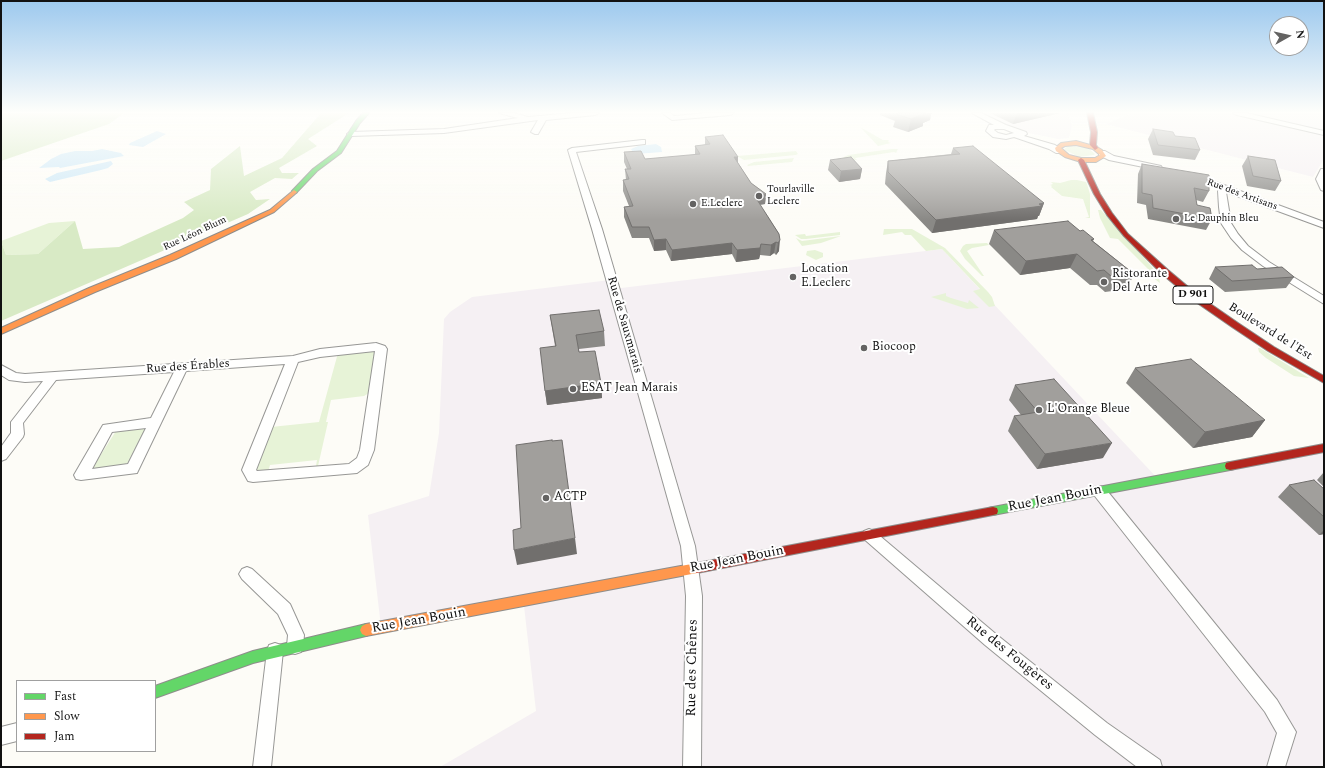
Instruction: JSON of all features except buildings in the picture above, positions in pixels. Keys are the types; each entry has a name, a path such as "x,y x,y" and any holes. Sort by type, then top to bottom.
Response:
{"street":[{"name":"Rue Léon Blum","path":"1,331 266,214 283,203 315,170 336,154 340,149"},
{"name":"Rue de Sauxmarais","path":"582,149 572,150 597,229 686,538 691,569"},
{"path":"1062,149 1067,156 1081,160 1098,155"},
{"path":"1087,149 1098,155 1164,169"},
{"path":"1095,149 1098,155 1099,170"},
{"name":"Boulevard de l'Est","path":"1081,160 1097,194 1110,214 1126,235 1165,272 1196,298 1235,325 1271,349 1324,380"},
{"path":"1324,171 1320,179 1324,188"},
{"name":"Rue des Artisans","path":"1183,174 1225,188 1324,226"},
{"path":"1225,188 1222,191 1226,223 1234,236 1245,248 1266,264 1324,301"},
{"name":"Boulevard de l'Est","path":"1128,222 1139,236 1174,270 1206,294 1267,335"},
{"name":"Rue des Érables","path":"1,368 13,376 24,378 293,360 320,353 376,347 381,349 367,450 363,461 352,468 253,477 249,470 293,360"},
{"path":"155,422 108,428 81,475 132,469 182,368"},
{"path":"1,456 18,434 17,422 53,376"},
{"name":"Rue Jean Bouin","path":"156,692 253,657 375,628 1324,448"},
{"path":"1099,491 1271,706 1286,732 1276,767"},
{"name":"Rue des Fougères","path":"869,535 990,640 1100,729 1153,767"},
{"name":"Rue des Chênes","path":"691,569 694,596 692,767"},
{"path":"247,574 284,609 296,635 296,646"},
{"path":"262,767 275,651"},
{"path":"1,736 16,732"}],"shaded area":[{"path":"1203,149 1324,149 1324,159 1313,177"},
{"path":"942,249 1159,480 1324,453 1324,767 440,767 536,711 524,606 381,627 368,515 429,496 439,433 444,319 450,312 472,297 610,280 613,289"}],"green space":[{"path":"1,149 36,149 1,161"},
{"path":"236,149 240,149 244,176 282,158 290,149 312,149 279,168 282,173 299,173 292,179 275,178 250,192 256,200 270,199 248,214 1,321 1,241 6,255 38,254 75,221 83,249 119,247 183,218 194,210 184,202 210,190 211,169"},
{"path":"898,149 896,153 894,152 855,158 857,160 840,159 848,155"},
{"path":"1089,149 1095,154 1079,157 1065,150"},
{"path":"796,151 798,154 796,155 744,160 737,156"},
{"path":"794,158 792,162 747,165 754,162"},
{"path":"1071,180 1086,182 1087,184 1090,194 1090,218 1085,218 1089,217 1083,199 1062,196 1050,185 1053,184 1051,182 1060,183"},
{"path":"1098,210 1101,210 1152,267 1159,278 1160,283 1148,274 1152,273 1118,239 1110,238 1100,218"},
{"path":"75,221 38,254 6,255 1,241 49,223"},
{"path":"884,229 912,229 945,248 988,292 992,297 995,306 989,307 973,291 980,289 942,249 926,251 911,235 905,235 902,232 883,235"},
{"path":"840,232 840,235 806,239 801,239 795,235 805,234 806,236"},
{"path":"841,236 821,243 802,246 796,238 802,241"},
{"path":"987,243 989,245 972,248 967,251 984,276 982,276 965,259 960,251 966,244"},
{"path":"815,250 823,253 823,257 816,260 806,255 807,251"},
{"path":"946,293 946,296 951,298 968,303 969,300 979,308 967,309 931,297"},
{"path":"1258,348 1309,378 1294,376 1266,358 1259,352"},
{"path":"374,351 377,355 372,357 377,357 369,393 364,396 331,400 326,422 328,422 318,466 316,466 317,460 270,465 268,472 260,472 256,469 271,427 319,422 338,353"},
{"path":"146,427 127,464 94,469 93,467 116,431"}],"water":[{"path":"102,149 121,153 124,156 60,168 39,168 61,154 75,151 92,151"},
{"path":"631,149 661,149 662,152 636,154 633,153"},
{"path":"111,161 113,164 108,168 101,170 50,182 45,179 57,173"}],"traffic: fast":[{"path":"294,192 315,170 341,149"},
{"path":"993,511 1230,466"},
{"path":"156,692 253,657 366,630"}],"traffic: slow":[{"path":"1058,149 1059,151 1067,156 1081,160 1096,160 1103,156 1096,149"},
{"path":"1,331 92,290 173,257 272,211 294,192"},
{"path":"366,630 697,568"}],"traffic: jam":[{"path":"1081,160 1097,194 1109,214 1126,235 1165,272 1196,298 1235,325 1271,349 1324,380"},
{"path":"1230,466 1324,448"},
{"path":"697,568 993,511"}],"place":[{"name":"Tourlaville Leclerc","path":"759,196"},
{"name":"E.Leclerc","path":"693,204"},
{"name":"Le Dauphin Bleu","path":"1176,219"},
{"name":"Location E.Leclerc","path":"793,277"},
{"name":"Ristorante Del Arte","path":"1104,282"},
{"name":"Biocoop","path":"864,348"},
{"name":"ESAT Jean Marais","path":"573,389"},
{"name":"L'Orange Bleue","path":"1039,410"},
{"name":"ACTP","path":"546,498"}]}
